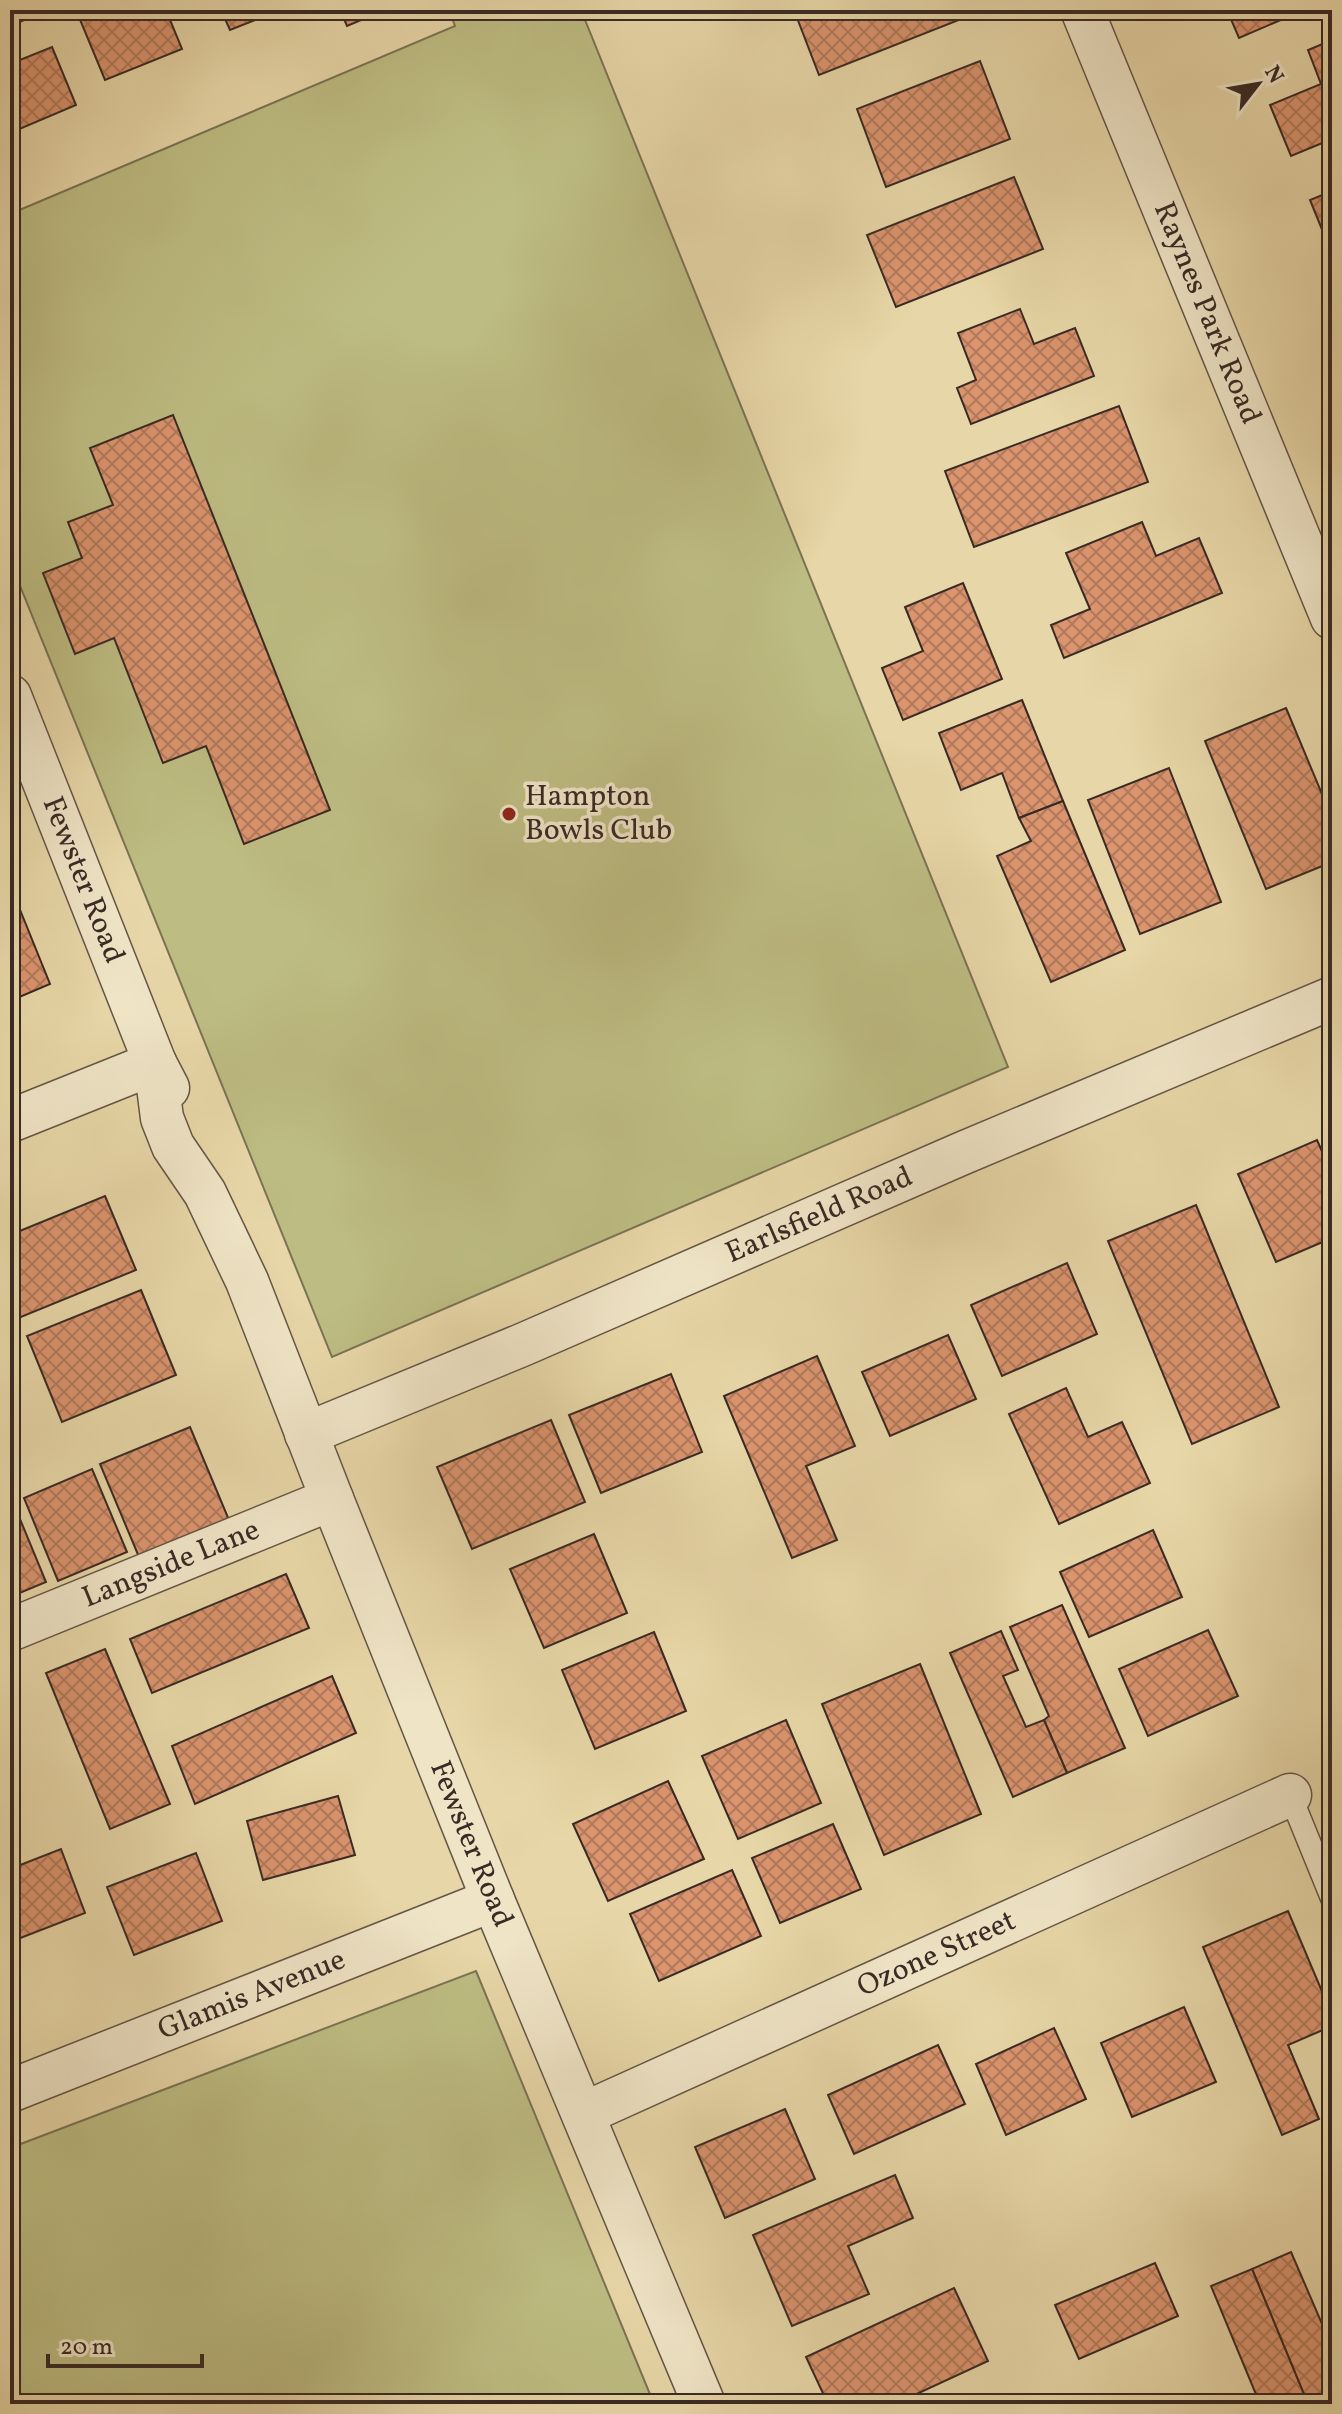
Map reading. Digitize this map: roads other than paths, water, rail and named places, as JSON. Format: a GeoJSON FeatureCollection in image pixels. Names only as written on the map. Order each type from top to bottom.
{"type":"FeatureCollection","features":[{"type":"Feature","properties":{"kind":"street","name":"Raynes Park Road"},"geometry":{"type":"LineString","coordinates":[[1082,10],[1332,618]]}},
{"type":"Feature","properties":{"kind":"street","name":"Fewster Road"},"geometry":{"type":"LineString","coordinates":[[10,696],[155,1063],[162,1118],[173,1146],[205,1193],[247,1281],[493,1900],[704,2404]]}},
{"type":"Feature","properties":{"kind":"street","name":"Earlsfield Road"},"geometry":{"type":"LineString","coordinates":[[306,1434],[522,1345],[963,1153],[1332,998]]}},
{"type":"Feature","properties":{"kind":"street"},"geometry":{"type":"LineString","coordinates":[[10,1121],[155,1063]]}},
{"type":"Feature","properties":{"kind":"street","name":"Langside Lane"},"geometry":{"type":"LineString","coordinates":[[10,1630],[332,1499]]}},
{"type":"Feature","properties":{"kind":"street","name":"Ozone Street"},"geometry":{"type":"LineString","coordinates":[[583,2114],[1290,1795]]}},
{"type":"Feature","properties":{"kind":"street","name":"Glamis Avenue"},"geometry":{"type":"LineString","coordinates":[[10,2091],[493,1900]]}},
{"type":"Feature","properties":{"kind":"lane"},"geometry":{"type":"LineString","coordinates":[[1290,1795],[1332,1898]]}},
{"type":"Feature","properties":{"kind":"place","name":"Hampton Bowls Club"},"geometry":{"type":"Point","coordinates":[509,814]}}]}
